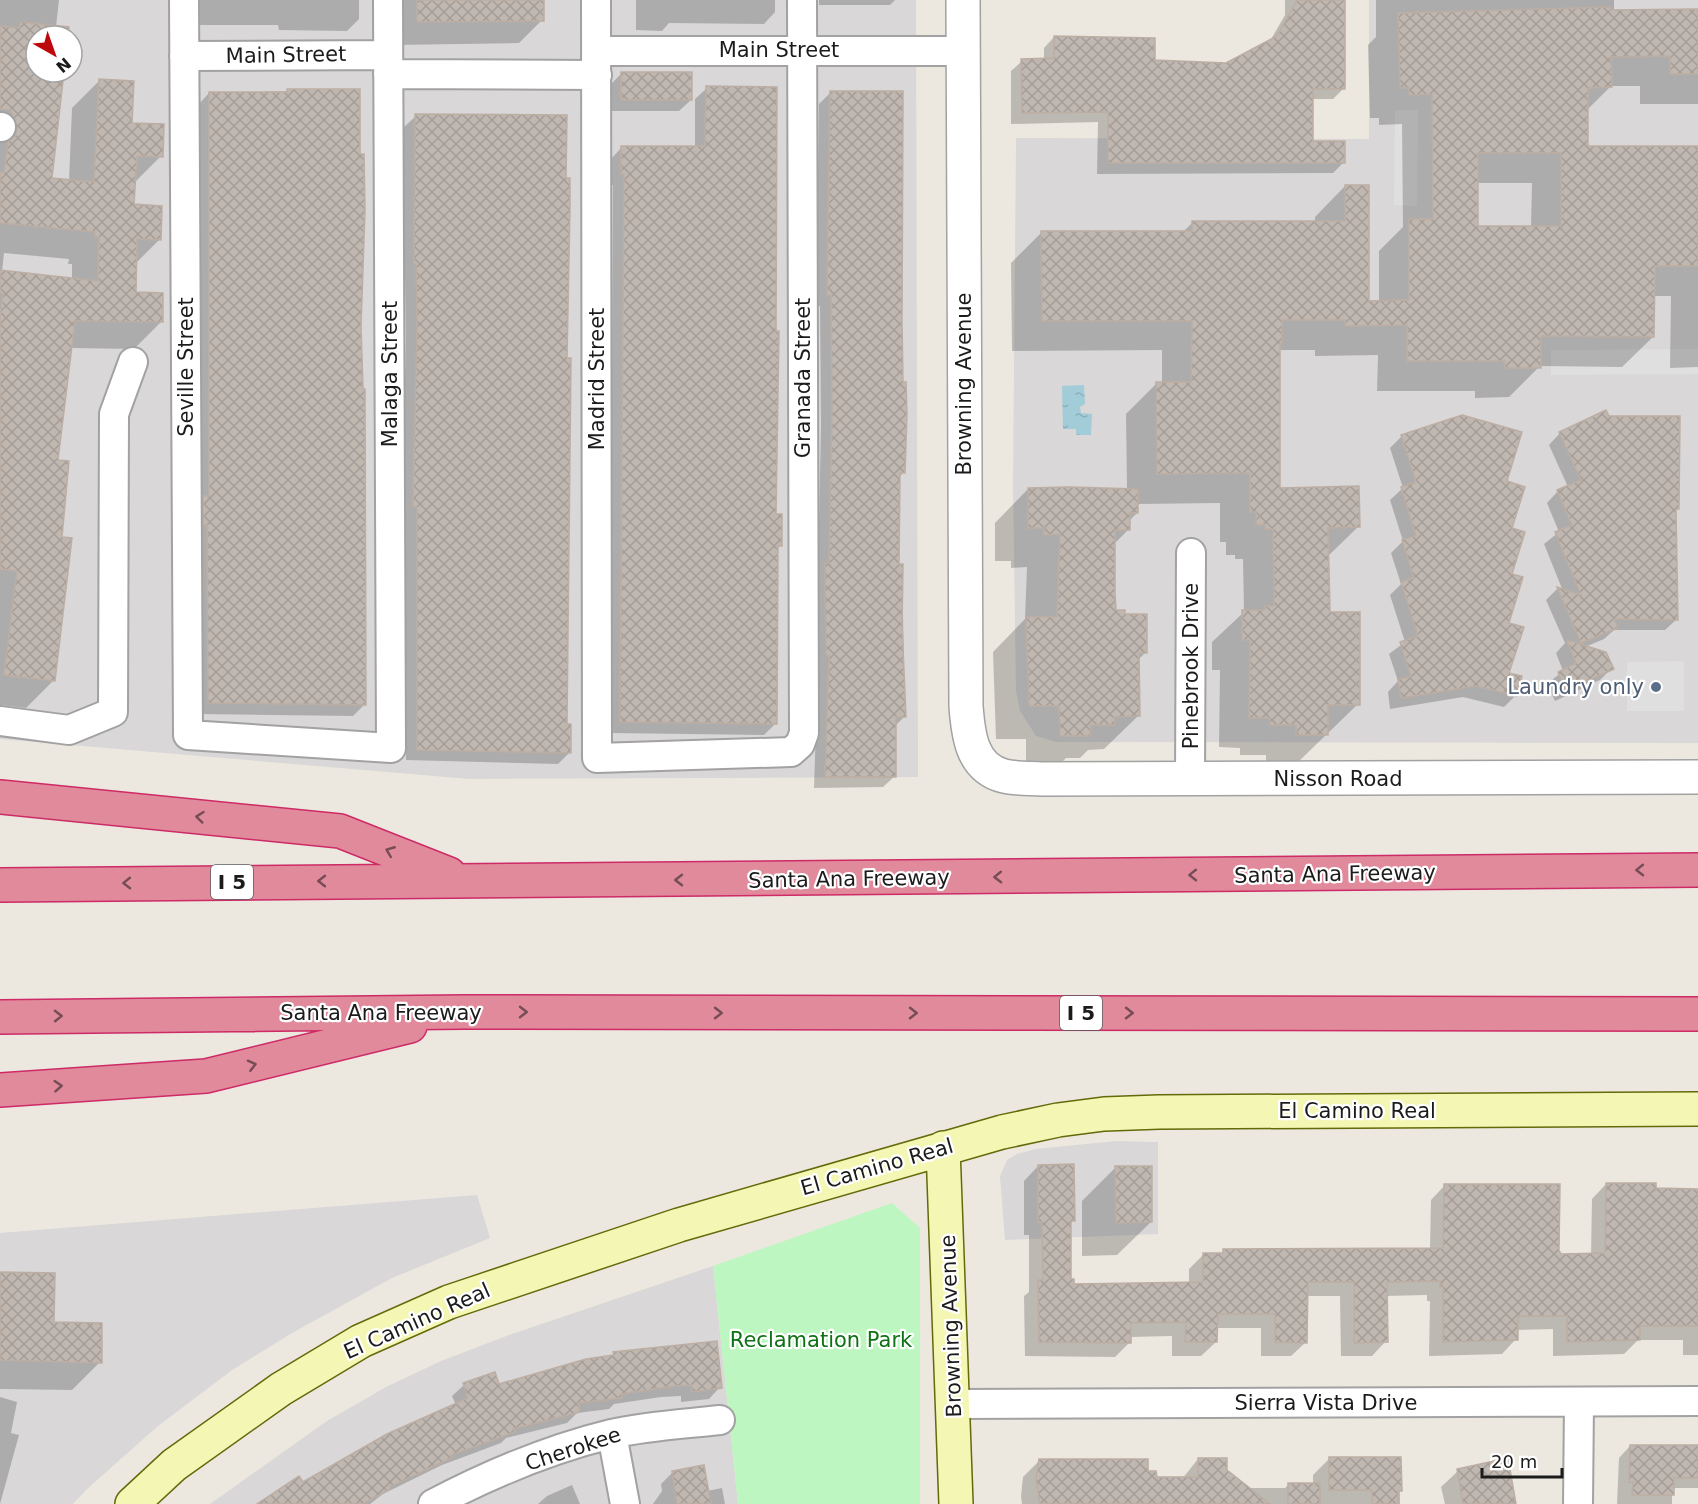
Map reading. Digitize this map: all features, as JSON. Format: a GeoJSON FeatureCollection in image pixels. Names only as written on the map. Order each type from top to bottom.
{"type":"FeatureCollection","features":[{"type":"Feature","properties":{"kind":"highway"},"geometry":{"type":"LineString","coordinates":[[0,797],[340,831],[464,880]]}},
{"type":"Feature","properties":{"kind":"highway","name":"Santa Ana Freeway"},"geometry":{"type":"LineString","coordinates":[[0,885],[1698,870]]}},
{"type":"Feature","properties":{"kind":"highway"},"geometry":{"type":"LineString","coordinates":[[0,1090],[206,1076],[464,1012]]}},
{"type":"Feature","properties":{"kind":"highway","name":"Santa Ana Freeway"},"geometry":{"type":"LineString","coordinates":[[0,1017],[464,1012],[1698,1014]]}},
{"type":"Feature","properties":{"kind":"main road","name":"El Camino Real"},"geometry":{"type":"LineString","coordinates":[[132,1504],[174,1465],[281,1389],[362,1341],[449,1302],[679,1225],[943,1148],[1058,1119],[1104,1114],[1698,1109]]}},
{"type":"Feature","properties":{"kind":"main road","name":"Browning Avenue"},"geometry":{"type":"LineString","coordinates":[[943,1148],[956,1504]]}},
{"type":"Feature","properties":{"kind":"street","name":"Seville Street"},"geometry":{"type":"LineString","coordinates":[[184,0],[188,735],[391,748]]}},
{"type":"Feature","properties":{"kind":"street","name":"Malaga Street"},"geometry":{"type":"LineString","coordinates":[[388,0],[391,748]]}},
{"type":"Feature","properties":{"kind":"street","name":"Madrid Street"},"geometry":{"type":"LineString","coordinates":[[596,0],[597,758]]}},
{"type":"Feature","properties":{"kind":"street","name":"Granada Street"},"geometry":{"type":"LineString","coordinates":[[597,758],[791,752],[800,744],[804,733],[802,0]]}},
{"type":"Feature","properties":{"kind":"street","name":"Browning Avenue"},"geometry":{"type":"LineString","coordinates":[[963,0],[966,706],[968,738],[983,764]]}},
{"type":"Feature","properties":{"kind":"street","name":"Main Street"},"geometry":{"type":"LineString","coordinates":[[184,56],[388,64],[597,63],[802,49],[962,51]]}},
{"type":"Feature","properties":{"kind":"street"},"geometry":{"type":"LineString","coordinates":[[0,721],[69,730],[113,712],[114,414],[133,362]]}},
{"type":"Feature","properties":{"kind":"street","name":"Pinebrook Drive"},"geometry":{"type":"LineString","coordinates":[[1190,779],[1191,553]]}},
{"type":"Feature","properties":{"kind":"street","name":"Nisson Road"},"geometry":{"type":"LineString","coordinates":[[983,764],[1003,776],[1043,779],[1698,777]]}},
{"type":"Feature","properties":{"kind":"street","name":"Sierra Vista Drive"},"geometry":{"type":"LineString","coordinates":[[954,1404],[1698,1401]]}},
{"type":"Feature","properties":{"kind":"street"},"geometry":{"type":"LineString","coordinates":[[1578,1504],[1579,1402]]}},
{"type":"Feature","properties":{"kind":"street","name":"Cherokee"},"geometry":{"type":"LineString","coordinates":[[433,1504],[468,1486],[571,1446],[612,1434],[720,1420]]}},
{"type":"Feature","properties":{"kind":"street"},"geometry":{"type":"LineString","coordinates":[[612,1434],[625,1504]]}},
{"type":"Feature","properties":{"kind":"shaded area"},"geometry":{"type":"Polygon","coordinates":[[[0,0],[916,0],[918,777],[469,779],[0,739],[0,0]]]}},
{"type":"Feature","properties":{"kind":"shaded area"},"geometry":{"type":"Polygon","coordinates":[[[1369,0],[1698,0],[1698,743],[1056,742],[1036,736],[1020,711],[1016,691],[1013,486],[1016,138],[1369,139],[1369,0]]]}},
{"type":"Feature","properties":{"kind":"shaded area"},"geometry":{"type":"Polygon","coordinates":[[[1395,110],[1418,110],[1417,206],[1394,205],[1395,110]]]}},
{"type":"Feature","properties":{"kind":"shaded area"},"geometry":{"type":"Polygon","coordinates":[[[1698,349],[1698,374],[1551,375],[1551,350],[1698,349]]]}},
{"type":"Feature","properties":{"kind":"shaded area","name":"Laundry only"},"geometry":{"type":"Polygon","coordinates":[[[1684,661],[1684,711],[1627,711],[1627,662],[1684,661]]]}},
{"type":"Feature","properties":{"kind":"shaded area"},"geometry":{"type":"Polygon","coordinates":[[[1116,1141],[1158,1142],[1158,1234],[1005,1240],[1000,1176],[1007,1160],[1017,1154],[1036,1149],[1116,1141]]]}},
{"type":"Feature","properties":{"kind":"shaded area"},"geometry":{"type":"Polygon","coordinates":[[[477,1195],[490,1238],[392,1278],[292,1333],[232,1370],[158,1426],[73,1504],[0,1504],[0,1233],[477,1195]]]}},
{"type":"Feature","properties":{"kind":"shaded area"},"geometry":{"type":"Polygon","coordinates":[[[713,1266],[738,1504],[210,1504],[327,1421],[388,1386],[441,1361],[509,1335],[713,1266]]]}},
{"type":"Feature","properties":{"kind":"green space","name":"Reclamation Park"},"geometry":{"type":"Polygon","coordinates":[[[892,1203],[920,1228],[920,1504],[738,1504],[713,1266],[892,1203]]]}},
{"type":"Feature","properties":{"kind":"water"},"geometry":{"type":"Polygon","coordinates":[[[1084,385],[1085,404],[1080,407],[1081,413],[1092,414],[1091,435],[1076,435],[1076,429],[1063,429],[1062,386],[1084,385]]]}},
{"type":"Feature","properties":{"kind":"building"},"geometry":{"type":"Polygon","coordinates":[[[417,0],[544,0],[544,21],[417,22],[417,0]]]}},
{"type":"Feature","properties":{"kind":"building"},"geometry":{"type":"Polygon","coordinates":[[[1297,0],[1345,0],[1345,89],[1313,89],[1313,141],[1345,141],[1345,163],[1108,163],[1108,112],[1022,113],[1021,59],[1054,58],[1054,36],[1155,38],[1155,60],[1226,63],[1277,36],[1297,0]]]}},
{"type":"Feature","properties":{"kind":"building"},"geometry":{"type":"Polygon","coordinates":[[[1610,7],[1610,10],[1698,9],[1698,74],[1670,74],[1670,56],[1611,57],[1612,87],[1588,88],[1588,146],[1698,146],[1698,266],[1655,266],[1654,337],[1541,336],[1541,368],[1505,368],[1505,361],[1407,361],[1407,325],[1345,326],[1345,320],[1282,320],[1280,488],[1359,486],[1360,527],[1328,528],[1330,612],[1360,612],[1360,705],[1328,705],[1328,735],[1296,735],[1296,725],[1270,725],[1270,718],[1249,718],[1250,640],[1242,640],[1242,610],[1265,610],[1265,606],[1274,606],[1273,529],[1265,529],[1265,525],[1256,525],[1256,512],[1250,512],[1250,473],[1157,474],[1156,382],[1191,382],[1192,321],[1042,321],[1041,231],[1192,231],[1192,221],[1345,221],[1345,185],[1369,185],[1369,301],[1409,300],[1409,219],[1433,219],[1432,94],[1409,95],[1409,88],[1400,88],[1398,13],[1610,7]],[[1478,153],[1478,226],[1561,226],[1561,153],[1478,153]]]}},
{"type":"Feature","properties":{"kind":"building"},"geometry":{"type":"Polygon","coordinates":[[[20,22],[40,24],[24,24],[24,84],[63,84],[52,178],[94,182],[99,79],[134,81],[132,123],[164,124],[163,157],[137,156],[134,204],[162,206],[161,240],[137,239],[136,292],[163,293],[163,322],[75,321],[58,460],[69,461],[62,537],[72,538],[55,681],[4,675],[17,571],[0,569],[0,317],[3,294],[0,293],[0,270],[98,281],[99,237],[95,237],[95,232],[0,223],[0,173],[4,173],[8,142],[15,136],[17,128],[11,110],[0,109],[0,26],[20,28],[20,22]]]}},
{"type":"Feature","properties":{"kind":"building"},"geometry":{"type":"Polygon","coordinates":[[[621,72],[692,72],[692,100],[621,100],[621,72]]]}},
{"type":"Feature","properties":{"kind":"building"},"geometry":{"type":"Polygon","coordinates":[[[706,86],[777,87],[776,331],[779,331],[776,514],[782,514],[782,546],[778,546],[777,724],[620,722],[624,174],[621,174],[621,146],[705,146],[706,86]]]}},
{"type":"Feature","properties":{"kind":"building"},"geometry":{"type":"Polygon","coordinates":[[[287,89],[360,89],[360,154],[364,154],[365,211],[361,326],[363,389],[365,389],[366,705],[208,703],[207,525],[203,525],[203,496],[209,496],[209,92],[287,92],[287,89]]]}},
{"type":"Feature","properties":{"kind":"building"},"geometry":{"type":"Polygon","coordinates":[[[830,91],[903,91],[902,323],[903,382],[906,382],[907,413],[905,473],[900,473],[899,564],[903,564],[902,625],[906,717],[896,717],[896,777],[825,777],[829,655],[826,655],[825,563],[829,563],[832,412],[831,295],[827,295],[830,91]]]}},
{"type":"Feature","properties":{"kind":"building"},"geometry":{"type":"Polygon","coordinates":[[[415,114],[567,115],[566,178],[570,178],[570,208],[567,358],[571,358],[567,724],[571,724],[571,753],[417,750],[417,507],[413,506],[417,325],[416,264],[414,264],[415,114]]]}},
{"type":"Feature","properties":{"kind":"building"},"geometry":{"type":"Polygon","coordinates":[[[1606,410],[1609,416],[1680,416],[1679,509],[1676,509],[1678,620],[1614,619],[1618,628],[1581,643],[1557,587],[1581,595],[1555,532],[1572,525],[1557,490],[1581,480],[1559,432],[1606,410]]]}},
{"type":"Feature","properties":{"kind":"building"},"geometry":{"type":"Polygon","coordinates":[[[1462,415],[1522,432],[1507,481],[1525,487],[1512,528],[1525,532],[1512,574],[1523,577],[1509,623],[1524,627],[1509,673],[1522,676],[1517,696],[1476,686],[1401,698],[1398,679],[1411,677],[1400,642],[1418,636],[1401,582],[1414,578],[1402,540],[1416,536],[1401,487],[1416,482],[1401,435],[1462,415]]]}},
{"type":"Feature","properties":{"kind":"building"},"geometry":{"type":"Polygon","coordinates":[[[1028,488],[1138,489],[1138,513],[1130,513],[1130,530],[1115,530],[1115,594],[1116,610],[1125,610],[1125,614],[1147,614],[1147,653],[1139,653],[1140,716],[1114,717],[1115,725],[1090,725],[1090,736],[1060,736],[1059,706],[1029,706],[1026,617],[1057,617],[1060,534],[1044,535],[1044,528],[1028,528],[1028,488]]]}},
{"type":"Feature","properties":{"kind":"building"},"geometry":{"type":"Polygon","coordinates":[[[1567,640],[1606,652],[1614,669],[1566,690],[1558,672],[1576,663],[1567,640]]]}},
{"type":"Feature","properties":{"kind":"building"},"geometry":{"type":"Polygon","coordinates":[[[1074,1164],[1075,1221],[1071,1221],[1071,1279],[1074,1279],[1074,1284],[1203,1282],[1203,1253],[1223,1253],[1223,1249],[1443,1248],[1444,1184],[1560,1184],[1559,1250],[1561,1254],[1605,1253],[1606,1183],[1656,1183],[1656,1188],[1698,1189],[1698,1326],[1640,1326],[1640,1340],[1567,1342],[1567,1316],[1518,1316],[1518,1340],[1443,1342],[1443,1287],[1440,1287],[1440,1281],[1387,1282],[1388,1342],[1354,1343],[1354,1282],[1308,1282],[1307,1343],[1275,1342],[1275,1314],[1218,1314],[1217,1342],[1185,1342],[1186,1322],[1131,1323],[1131,1343],[1039,1342],[1038,1280],[1043,1280],[1042,1222],[1038,1222],[1038,1165],[1074,1164]]]}},
{"type":"Feature","properties":{"kind":"building"},"geometry":{"type":"Polygon","coordinates":[[[1115,1166],[1152,1166],[1152,1222],[1116,1223],[1115,1166]]]}},
{"type":"Feature","properties":{"kind":"building"},"geometry":{"type":"Polygon","coordinates":[[[0,1272],[55,1273],[54,1322],[102,1323],[102,1363],[0,1360],[0,1272]]]}},
{"type":"Feature","properties":{"kind":"building"},"geometry":{"type":"Polygon","coordinates":[[[717,1341],[722,1388],[692,1392],[692,1385],[674,1386],[621,1394],[622,1398],[578,1403],[580,1412],[513,1429],[515,1432],[451,1455],[451,1458],[389,1487],[390,1489],[363,1504],[257,1504],[299,1476],[303,1482],[387,1434],[468,1398],[463,1383],[495,1372],[499,1384],[586,1359],[614,1355],[613,1352],[717,1341]]]}},
{"type":"Feature","properties":{"kind":"building"},"geometry":{"type":"Polygon","coordinates":[[[1630,1445],[1698,1445],[1698,1478],[1674,1478],[1674,1495],[1632,1495],[1633,1482],[1629,1482],[1630,1445]]]}},
{"type":"Feature","properties":{"kind":"building"},"geometry":{"type":"Polygon","coordinates":[[[1329,1457],[1401,1457],[1402,1491],[1398,1491],[1398,1504],[1372,1504],[1372,1490],[1329,1490],[1329,1457]]]}},
{"type":"Feature","properties":{"kind":"building"},"geometry":{"type":"Polygon","coordinates":[[[1198,1458],[1227,1458],[1227,1470],[1270,1504],[1040,1504],[1036,1479],[1039,1459],[1148,1459],[1148,1471],[1156,1471],[1157,1477],[1198,1477],[1198,1458]]]}},
{"type":"Feature","properties":{"kind":"building"},"geometry":{"type":"Polygon","coordinates":[[[1508,1458],[1516,1504],[1463,1504],[1457,1469],[1508,1458]]]}},
{"type":"Feature","properties":{"kind":"building"},"geometry":{"type":"Polygon","coordinates":[[[704,1465],[711,1504],[677,1504],[672,1471],[704,1465]]]}},
{"type":"Feature","properties":{"kind":"building"},"geometry":{"type":"Polygon","coordinates":[[[1288,1483],[1320,1483],[1320,1504],[1288,1504],[1288,1483]]]}},
{"type":"Feature","properties":{"kind":"place","name":"Laundry only"},"geometry":{"type":"Point","coordinates":[1656,687]}}]}
